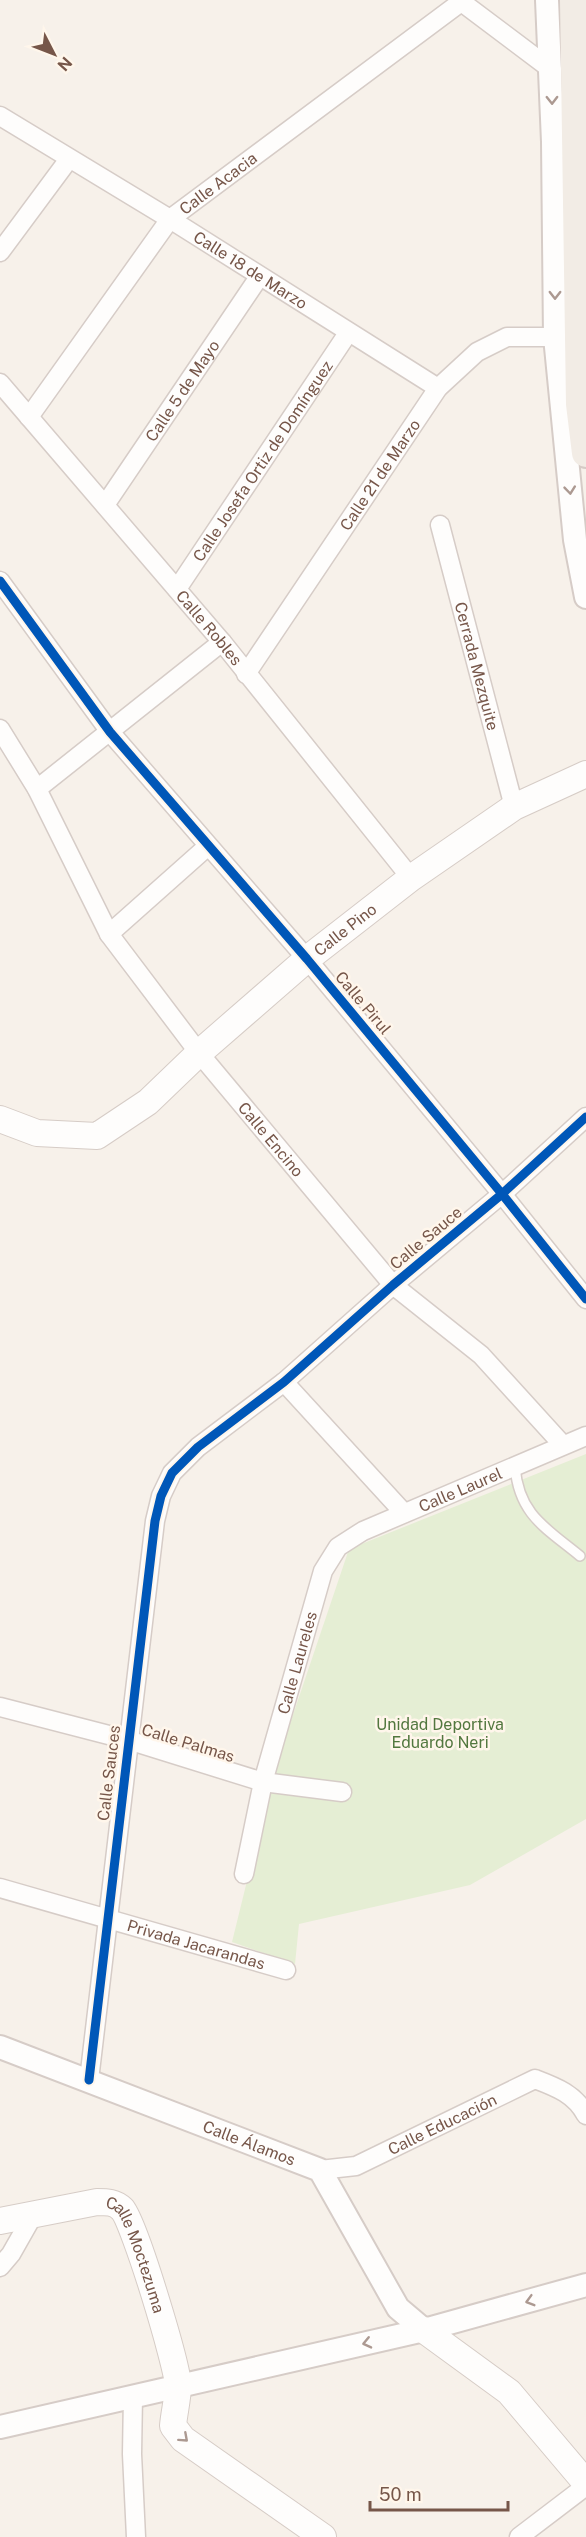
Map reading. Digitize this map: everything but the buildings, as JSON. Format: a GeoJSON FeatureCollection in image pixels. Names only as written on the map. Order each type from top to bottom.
{"type":"FeatureCollection","features":[{"type":"Feature","properties":{"kind":"main road"},"geometry":{"type":"LineString","coordinates":[[574,0],[580,404],[586,453]]}},
{"type":"Feature","properties":{"kind":"main road","name":"Calle Pino"},"geometry":{"type":"LineString","coordinates":[[0,1119],[37,1133],[97,1136],[148,1102],[199,1053],[307,959],[411,878],[514,807],[586,774]]}},
{"type":"Feature","properties":{"kind":"main road","name":"Calle Moctezuma"},"geometry":{"type":"LineString","coordinates":[[0,2221],[32,2217],[97,2202],[113,2202],[124,2210],[148,2271],[178,2385]]}},
{"type":"Feature","properties":{"kind":"main road"},"geometry":{"type":"LineString","coordinates":[[424,2330],[509,2392],[586,2485]]}},
{"type":"Feature","properties":{"kind":"main road"},"geometry":{"type":"LineString","coordinates":[[178,2385],[172,2426],[183,2439],[323,2537]]}},
{"type":"Feature","properties":{"kind":"street"},"geometry":{"type":"LineString","coordinates":[[547,0],[552,70],[555,337],[574,540],[586,597]]}},
{"type":"Feature","properties":{"kind":"street"},"geometry":{"type":"LineString","coordinates":[[460,1],[552,70]]}},
{"type":"Feature","properties":{"kind":"street","name":"Calle Acacia"},"geometry":{"type":"LineString","coordinates":[[29,417],[170,219],[460,1]]}},
{"type":"Feature","properties":{"kind":"street","name":"Calle 18 de Marzo"},"geometry":{"type":"LineString","coordinates":[[0,116],[170,219],[438,388]]}},
{"type":"Feature","properties":{"kind":"street"},"geometry":{"type":"LineString","coordinates":[[0,252],[69,159]]}},
{"type":"Feature","properties":{"kind":"street","name":"Calle 5 de Mayo"},"geometry":{"type":"LineString","coordinates":[[105,505],[259,277]]}},
{"type":"Feature","properties":{"kind":"street","name":"Calle Josefa Ortiz de Domínguez"},"geometry":{"type":"LineString","coordinates":[[177,589],[348,333]]}},
{"type":"Feature","properties":{"kind":"street","name":"Calle 21 de Marzo"},"geometry":{"type":"LineString","coordinates":[[246,674],[438,388],[477,352],[507,337],[555,337]]}},
{"type":"Feature","properties":{"kind":"street","name":"Calle Robles"},"geometry":{"type":"LineString","coordinates":[[0,383],[222,642],[411,878]]}},
{"type":"Feature","properties":{"kind":"street","name":"Cerrada Mezquite"},"geometry":{"type":"LineString","coordinates":[[440,525],[514,807]]}},
{"type":"Feature","properties":{"kind":"street","name":"Calle Pirul"},"geometry":{"type":"LineString","coordinates":[[0,581],[110,732],[307,959],[586,1299]]}},
{"type":"Feature","properties":{"kind":"street"},"geometry":{"type":"LineString","coordinates":[[37,789],[222,642]]}},
{"type":"Feature","properties":{"kind":"street","name":"Calle Encino"},"geometry":{"type":"LineString","coordinates":[[0,729],[37,789],[110,934],[199,1053],[393,1285],[481,1355],[562,1444]]}},
{"type":"Feature","properties":{"kind":"street"},"geometry":{"type":"LineString","coordinates":[[110,934],[208,846]]}},
{"type":"Feature","properties":{"kind":"street","name":"Calle Sauce"},"geometry":{"type":"LineString","coordinates":[[172,1473],[198,1447],[284,1382],[393,1285],[502,1194],[586,1117]]}},
{"type":"Feature","properties":{"kind":"street"},"geometry":{"type":"LineString","coordinates":[[284,1382],[404,1513]]}},
{"type":"Feature","properties":{"kind":"street","name":"Calle Laurel"},"geometry":{"type":"LineString","coordinates":[[338,1547],[363,1531],[515,1467],[562,1444],[586,1436]]}},
{"type":"Feature","properties":{"kind":"street","name":"Calle Sauces"},"geometry":{"type":"LineString","coordinates":[[89,2080],[155,1521],[161,1496],[172,1473]]}},
{"type":"Feature","properties":{"kind":"street","name":"Calle Laureles"},"geometry":{"type":"LineString","coordinates":[[244,1874],[263,1782],[323,1570],[338,1547]]}},
{"type":"Feature","properties":{"kind":"street","name":"Calle Palmas"},"geometry":{"type":"LineString","coordinates":[[0,1707],[128,1740],[263,1782],[342,1792]]}},
{"type":"Feature","properties":{"kind":"street","name":"Privada Jacarandas"},"geometry":{"type":"LineString","coordinates":[[0,1888],[108,1917],[286,1970]]}},
{"type":"Feature","properties":{"kind":"street","name":"Calle Álamos"},"geometry":{"type":"LineString","coordinates":[[0,2047],[320,2170]]}},
{"type":"Feature","properties":{"kind":"street","name":"Calle Educación"},"geometry":{"type":"LineString","coordinates":[[320,2170],[356,2166],[535,2079],[561,2090],[580,2103],[586,2115]]}},
{"type":"Feature","properties":{"kind":"street"},"geometry":{"type":"LineString","coordinates":[[320,2170],[398,2308],[424,2330]]}},
{"type":"Feature","properties":{"kind":"street"},"geometry":{"type":"LineString","coordinates":[[0,2267],[32,2217]]}},
{"type":"Feature","properties":{"kind":"street"},"geometry":{"type":"LineString","coordinates":[[0,2427],[424,2330],[586,2285]]}},
{"type":"Feature","properties":{"kind":"street"},"geometry":{"type":"LineString","coordinates":[[134,2396],[132,2454],[136,2537]]}},
{"type":"Feature","properties":{"kind":"street"},"geometry":{"type":"LineString","coordinates":[[519,2537],[586,2485]]}},
{"type":"Feature","properties":{"kind":"lane"},"geometry":{"type":"LineString","coordinates":[[515,1467],[517,1488],[532,1517],[580,1556]]}},
{"type":"Feature","properties":{"kind":"green space","name":"Unidad Deportiva Eduardo Neri"},"geometry":{"type":"Polygon","coordinates":[[[586,1454],[586,1819],[470,1885],[299,1924],[295,1964],[232,1942],[274,1771],[349,1549],[586,1454]]]}},
{"type":"Feature","properties":{"kind":"cycle path"},"geometry":{"type":"LineString","coordinates":[[0,581],[110,732],[307,959],[586,1299]]}},
{"type":"Feature","properties":{"kind":"cycle path"},"geometry":{"type":"LineString","coordinates":[[89,2080],[155,1521],[161,1496],[172,1473],[198,1447],[284,1382],[393,1285],[502,1194],[586,1117]]}}]}
